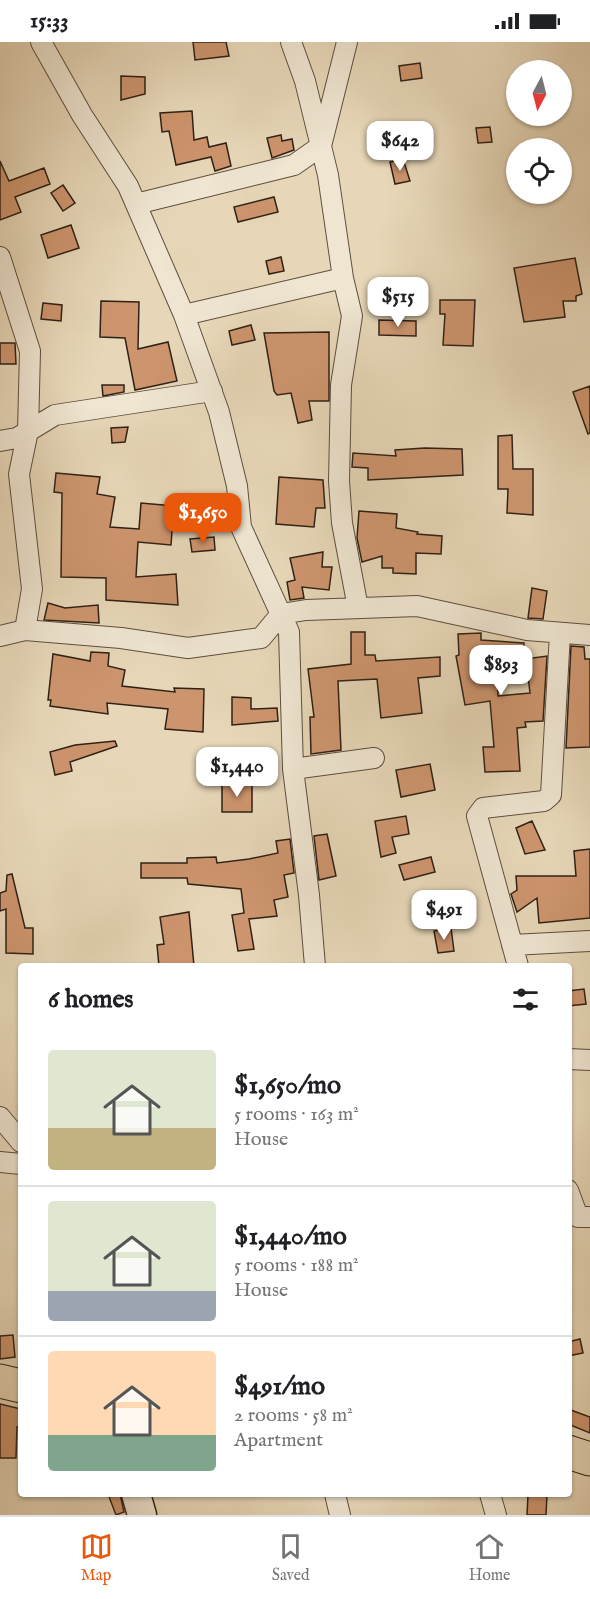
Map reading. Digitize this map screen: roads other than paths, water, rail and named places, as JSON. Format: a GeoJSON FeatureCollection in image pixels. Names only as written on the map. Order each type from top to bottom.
{"type":"FeatureCollection","features":[{"type":"Feature","properties":{"kind":"highway"},"geometry":{"type":"LineString","coordinates":[[0,1381],[18,1385]]}},
{"type":"Feature","properties":{"kind":"highway"},"geometry":{"type":"LineString","coordinates":[[572,1453],[590,1459]]}},
{"type":"Feature","properties":{"kind":"main road"},"geometry":{"type":"LineString","coordinates":[[137,1497],[142,1515]]}},
{"type":"Feature","properties":{"kind":"street"},"geometry":{"type":"LineString","coordinates":[[41,42],[82,115],[128,186],[184,315],[212,391],[237,486],[241,527],[289,632],[292,769],[309,895],[315,963]]}},
{"type":"Feature","properties":{"kind":"street"},"geometry":{"type":"LineString","coordinates":[[291,42],[306,81],[321,146],[335,218],[343,278],[352,316],[341,385],[339,481],[342,523],[358,608]]}},
{"type":"Feature","properties":{"kind":"street"},"geometry":{"type":"LineString","coordinates":[[136,204],[294,165],[321,146],[347,42]]}},
{"type":"Feature","properties":{"kind":"street"},"geometry":{"type":"LineString","coordinates":[[0,256],[30,351],[28,431],[19,474],[32,589],[25,630]]}},
{"type":"Feature","properties":{"kind":"street"},"geometry":{"type":"LineString","coordinates":[[184,315],[343,278]]}},
{"type":"Feature","properties":{"kind":"street"},"geometry":{"type":"LineString","coordinates":[[0,441],[17,438],[55,415],[212,391]]}},
{"type":"Feature","properties":{"kind":"street"},"geometry":{"type":"LineString","coordinates":[[0,636],[25,630],[121,638],[188,648],[261,638],[281,614],[306,610],[417,606],[527,630],[590,635]]}},
{"type":"Feature","properties":{"kind":"street"},"geometry":{"type":"LineString","coordinates":[[517,963],[477,816],[483,808],[544,801],[552,795],[560,633]]}},
{"type":"Feature","properties":{"kind":"street"},"geometry":{"type":"LineString","coordinates":[[292,769],[374,758]]}},
{"type":"Feature","properties":{"kind":"street"},"geometry":{"type":"LineString","coordinates":[[512,945],[590,941]]}},
{"type":"Feature","properties":{"kind":"street"},"geometry":{"type":"LineString","coordinates":[[572,1059],[590,1060]]}},
{"type":"Feature","properties":{"kind":"street"},"geometry":{"type":"LineString","coordinates":[[0,1117],[18,1138]]}},
{"type":"Feature","properties":{"kind":"street"},"geometry":{"type":"LineString","coordinates":[[0,1162],[18,1164]]}},
{"type":"Feature","properties":{"kind":"street"},"geometry":{"type":"LineString","coordinates":[[572,1201],[578,1217],[590,1217]]}},
{"type":"Feature","properties":{"kind":"street"},"geometry":{"type":"LineString","coordinates":[[336,1497],[340,1515]]}},
{"type":"Feature","properties":{"kind":"street"},"geometry":{"type":"LineString","coordinates":[[491,1497],[496,1515]]}}]}
